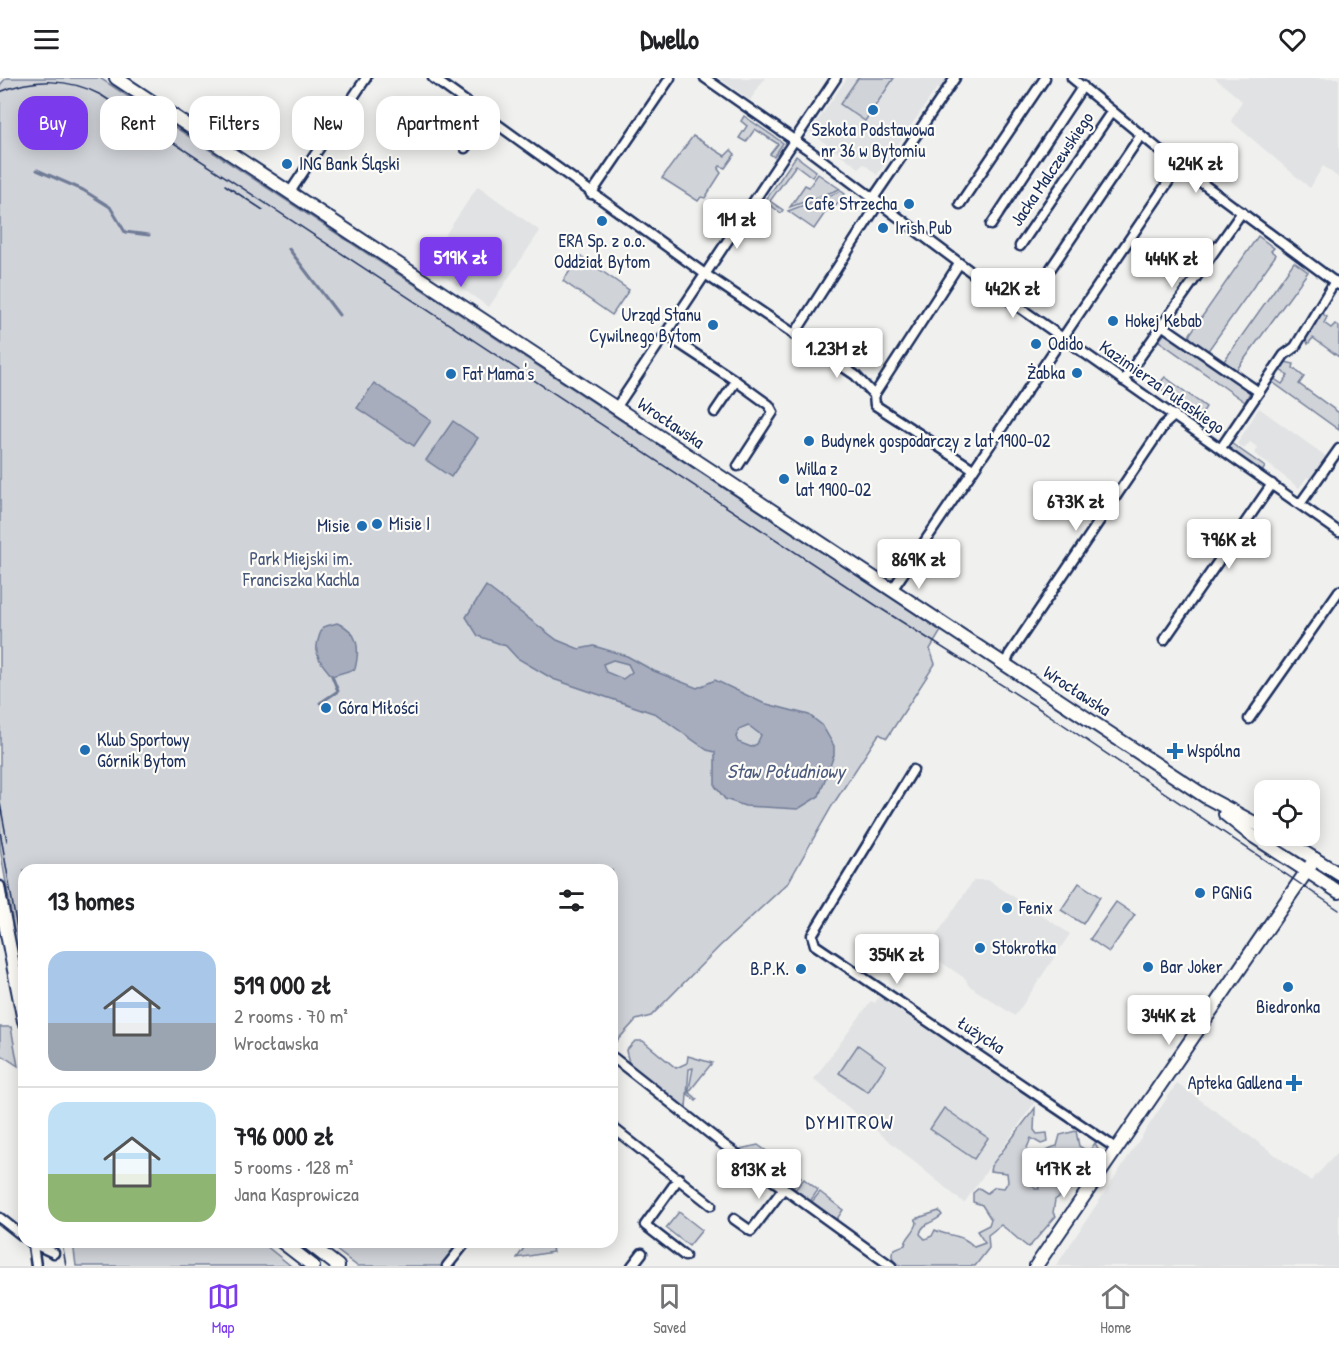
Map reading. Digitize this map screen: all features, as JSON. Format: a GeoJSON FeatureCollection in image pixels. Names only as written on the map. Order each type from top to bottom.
{"type":"FeatureCollection","features":[{"type":"Feature","properties":{"kind":"main road","name":"Wrocławska"},"geometry":{"type":"LineString","coordinates":[[116,78],[1005,666],[1206,797],[1254,823]]}},
{"type":"Feature","properties":{"kind":"main road","name":"Wrocławska"},"geometry":{"type":"LineString","coordinates":[[1206,797],[1250,834],[1339,892]]}},
{"type":"Feature","properties":{"kind":"main road"},"geometry":{"type":"LineString","coordinates":[[1295,846],[1339,874]]}},
{"type":"Feature","properties":{"kind":"main road"},"geometry":{"type":"LineString","coordinates":[[1036,1266],[1316,859]]}},
{"type":"Feature","properties":{"kind":"main road"},"geometry":{"type":"LineString","coordinates":[[1,894],[18,988]]}},
{"type":"Feature","properties":{"kind":"main road"},"geometry":{"type":"LineString","coordinates":[[290,1248],[313,1266]]}},
{"type":"Feature","properties":{"kind":"main road"},"geometry":{"type":"LineString","coordinates":[[315,1248],[338,1266]]}},
{"type":"Feature","properties":{"kind":"street"},"geometry":{"type":"LineString","coordinates":[[290,192],[366,78]]}},
{"type":"Feature","properties":{"kind":"street"},"geometry":{"type":"LineString","coordinates":[[433,78],[457,96]]}},
{"type":"Feature","properties":{"kind":"street"},"geometry":{"type":"LineString","coordinates":[[591,194],[670,78]]}},
{"type":"Feature","properties":{"kind":"street","name":"Kazimierza Pułaskiego"},"geometry":{"type":"LineString","coordinates":[[705,78],[795,141],[959,264],[1339,532]]}},
{"type":"Feature","properties":{"kind":"street"},"geometry":{"type":"LineString","coordinates":[[616,408],[836,78]]}},
{"type":"Feature","properties":{"kind":"street"},"geometry":{"type":"LineString","coordinates":[[794,335],[875,202],[955,78]]}},
{"type":"Feature","properties":{"kind":"street"},"geometry":{"type":"LineString","coordinates":[[960,204],[1045,78]]}},
{"type":"Feature","properties":{"kind":"street"},"geometry":{"type":"LineString","coordinates":[[1072,78],[1179,166],[1337,283],[1295,347],[1284,355],[1221,448]]}},
{"type":"Feature","properties":{"kind":"street"},"geometry":{"type":"LineString","coordinates":[[990,225],[1083,86]]}},
{"type":"Feature","properties":{"kind":"street","name":"Jacka Malczewskiego"},"geometry":{"type":"LineString","coordinates":[[1020,246],[1112,111]]}},
{"type":"Feature","properties":{"kind":"street"},"geometry":{"type":"LineString","coordinates":[[500,128],[705,274],[855,375],[874,395],[875,405],[973,469]]}},
{"type":"Feature","properties":{"kind":"street"},"geometry":{"type":"LineString","coordinates":[[1051,268],[1141,135]]}},
{"type":"Feature","properties":{"kind":"street"},"geometry":{"type":"LineString","coordinates":[[892,590],[1179,166]]}},
{"type":"Feature","properties":{"kind":"street"},"geometry":{"type":"LineString","coordinates":[[1123,381],[1242,212]]}},
{"type":"Feature","properties":{"kind":"street"},"geometry":{"type":"LineString","coordinates":[[874,395],[959,264]]}},
{"type":"Feature","properties":{"kind":"street"},"geometry":{"type":"LineString","coordinates":[[1163,326],[1259,392]]}},
{"type":"Feature","properties":{"kind":"street"},"geometry":{"type":"LineString","coordinates":[[665,334],[736,381],[769,405],[773,411],[738,466]]}},
{"type":"Feature","properties":{"kind":"street"},"geometry":{"type":"LineString","coordinates":[[716,412],[736,381]]}},
{"type":"Feature","properties":{"kind":"street"},"geometry":{"type":"LineString","coordinates":[[1005,666],[1015,645],[1164,425],[1174,416]]}},
{"type":"Feature","properties":{"kind":"street"},"geometry":{"type":"LineString","coordinates":[[1300,504],[1339,450]]}},
{"type":"Feature","properties":{"kind":"street"},"geometry":{"type":"LineString","coordinates":[[1164,640],[1272,484]]}},
{"type":"Feature","properties":{"kind":"street"},"geometry":{"type":"LineString","coordinates":[[1249,719],[1339,591]]}},
{"type":"Feature","properties":{"kind":"street","name":"Łużycka"},"geometry":{"type":"LineString","coordinates":[[913,770],[812,935],[815,945],[1117,1149]]}},
{"type":"Feature","properties":{"kind":"street"},"geometry":{"type":"LineString","coordinates":[[618,1063],[891,1266]]}},
{"type":"Feature","properties":{"kind":"street"},"geometry":{"type":"LineString","coordinates":[[618,1132],[711,1205]]}},
{"type":"Feature","properties":{"kind":"street"},"geometry":{"type":"LineString","coordinates":[[679,1178],[645,1224],[685,1256]]}},
{"type":"Feature","properties":{"kind":"street"},"geometry":{"type":"LineString","coordinates":[[734,1219],[751,1232],[784,1188]]}},
{"type":"Feature","properties":{"kind":"street"},"geometry":{"type":"LineString","coordinates":[[0,1218],[18,1232]]}},
{"type":"Feature","properties":{"kind":"street"},"geometry":{"type":"LineString","coordinates":[[33,1248],[36,1266]]}},
{"type":"Feature","properties":{"kind":"street"},"geometry":{"type":"LineString","coordinates":[[43,1248],[54,1253]]}},
{"type":"Feature","properties":{"kind":"street"},"geometry":{"type":"LineString","coordinates":[[447,1266],[461,1248]]}},
{"type":"Feature","properties":{"kind":"street"},"geometry":{"type":"LineString","coordinates":[[632,1266],[642,1253]]}},
{"type":"Feature","properties":{"kind":"shaded area"},"geometry":{"type":"Polygon","coordinates":[[[719,78],[765,78],[750,100],[719,78]]]}},
{"type":"Feature","properties":{"kind":"shaded area","name":"Szkoła Podstawowa nr 36 w Bytomiu"},"geometry":{"type":"Polygon","coordinates":[[[847,78],[947,78],[939,89],[937,88],[877,175],[864,164],[859,168],[810,132],[847,78]]]}},
{"type":"Feature","properties":{"kind":"shaded area"},"geometry":{"type":"Polygon","coordinates":[[[1215,78],[1339,78],[1339,178],[1323,166],[1310,188],[1231,121],[1242,101],[1215,78]]]}},
{"type":"Feature","properties":{"kind":"shaded area"},"geometry":{"type":"Polygon","coordinates":[[[478,186],[540,231],[489,307],[426,264],[478,186]]]}},
{"type":"Feature","properties":{"kind":"shaded area"},"geometry":{"type":"Polygon","coordinates":[[[1259,408],[1327,457],[1311,479],[1307,477],[1299,488],[1254,453],[1258,448],[1250,442],[1244,449],[1237,444],[1259,408]]]}},
{"type":"Feature","properties":{"kind":"shaded area"},"geometry":{"type":"Polygon","coordinates":[[[974,880],[988,880],[1070,934],[1015,1016],[968,985],[966,979],[935,958],[931,943],[974,880]]]}},
{"type":"Feature","properties":{"kind":"shaded area"},"geometry":{"type":"Polygon","coordinates":[[[881,993],[1035,1102],[964,1203],[814,1079],[871,1001],[875,1003],[881,993]]]}},
{"type":"Feature","properties":{"kind":"shaded area"},"geometry":{"type":"Polygon","coordinates":[[[1177,1083],[1311,1181],[1339,1151],[1339,1266],[1056,1266],[1177,1083]]]}},
{"type":"Feature","properties":{"kind":"green space","name":"Park Miejski im. Franciszka Kachla"},"geometry":{"type":"Polygon","coordinates":[[[6,78],[100,78],[127,96],[100,96],[100,150],[177,150],[177,129],[189,137],[189,150],[209,150],[941,631],[930,649],[935,664],[887,738],[879,734],[832,806],[788,883],[720,946],[651,1016],[636,1020],[618,1040],[618,864],[18,864],[18,953],[0,848],[0,85],[6,78]]]}},
{"type":"Feature","properties":{"kind":"green space"},"geometry":{"type":"Polygon","coordinates":[[[858,78],[894,78],[865,121],[840,104],[858,78]]]}},
{"type":"Feature","properties":{"kind":"green space"},"geometry":{"type":"Polygon","coordinates":[[[744,116],[783,143],[774,157],[770,154],[778,144],[755,129],[746,142],[739,138],[747,126],[741,121],[744,116]]]}},
{"type":"Feature","properties":{"kind":"green space"},"geometry":{"type":"Polygon","coordinates":[[[693,136],[725,156],[731,150],[735,154],[725,168],[720,166],[718,169],[721,173],[705,198],[701,197],[698,201],[662,178],[693,136]]]}},
{"type":"Feature","properties":{"kind":"green space"},"geometry":{"type":"Polygon","coordinates":[[[796,156],[816,171],[812,177],[796,165],[770,201],[783,210],[781,213],[765,201],[796,156]]]}},
{"type":"Feature","properties":{"kind":"green space"},"geometry":{"type":"Polygon","coordinates":[[[818,174],[840,189],[790,207],[805,185],[809,187],[818,174]]]}},
{"type":"Feature","properties":{"kind":"green space"},"geometry":{"type":"Polygon","coordinates":[[[841,191],[845,194],[831,212],[827,210],[814,229],[788,211],[841,191]]]}},
{"type":"Feature","properties":{"kind":"green space"},"geometry":{"type":"Polygon","coordinates":[[[1258,236],[1274,248],[1271,251],[1276,255],[1207,352],[1189,339],[1190,334],[1258,236]]]}},
{"type":"Feature","properties":{"kind":"green space"},"geometry":{"type":"Polygon","coordinates":[[[580,256],[629,290],[612,315],[563,281],[580,256]]]}},
{"type":"Feature","properties":{"kind":"green space"},"geometry":{"type":"Polygon","coordinates":[[[1294,262],[1308,272],[1235,372],[1224,361],[1294,262]]]}},
{"type":"Feature","properties":{"kind":"green space"},"geometry":{"type":"Polygon","coordinates":[[[1320,312],[1327,317],[1324,323],[1331,328],[1335,324],[1339,327],[1339,357],[1313,338],[1308,344],[1304,335],[1320,312]]]}},
{"type":"Feature","properties":{"kind":"green space"},"geometry":{"type":"Polygon","coordinates":[[[1165,333],[1250,392],[1245,402],[1159,341],[1165,333]]]}},
{"type":"Feature","properties":{"kind":"green space"},"geometry":{"type":"Polygon","coordinates":[[[1285,362],[1294,364],[1293,368],[1304,377],[1299,384],[1339,413],[1339,430],[1271,381],[1273,378],[1282,384],[1288,376],[1279,369],[1285,362]]]}},
{"type":"Feature","properties":{"kind":"green space"},"geometry":{"type":"Polygon","coordinates":[[[1165,377],[1206,407],[1200,417],[1157,386],[1165,377]]]}},
{"type":"Feature","properties":{"kind":"green space"},"geometry":{"type":"Polygon","coordinates":[[[1228,441],[1265,467],[1262,472],[1228,448],[1228,441]]]}},
{"type":"Feature","properties":{"kind":"green space"},"geometry":{"type":"Polygon","coordinates":[[[1079,883],[1100,897],[1083,924],[1061,910],[1079,883]]]}},
{"type":"Feature","properties":{"kind":"green space"},"geometry":{"type":"Polygon","coordinates":[[[1116,902],[1135,915],[1109,952],[1090,939],[1116,902]]]}},
{"type":"Feature","properties":{"kind":"green space"},"geometry":{"type":"Polygon","coordinates":[[[0,1027],[11,1027],[18,1066],[0,1054],[0,1027]]]}},
{"type":"Feature","properties":{"kind":"green space"},"geometry":{"type":"Polygon","coordinates":[[[635,1041],[643,1041],[676,1068],[687,1063],[688,1056],[712,1063],[689,1092],[697,1099],[696,1101],[688,1094],[693,1068],[689,1069],[686,1108],[630,1067],[626,1051],[635,1041]]]}},
{"type":"Feature","properties":{"kind":"green space"},"geometry":{"type":"Polygon","coordinates":[[[858,1045],[886,1065],[868,1092],[839,1073],[858,1045]]]}},
{"type":"Feature","properties":{"kind":"green space"},"geometry":{"type":"Polygon","coordinates":[[[944,1108],[988,1138],[974,1159],[930,1129],[944,1108]]]}},
{"type":"Feature","properties":{"kind":"green space"},"geometry":{"type":"Polygon","coordinates":[[[1035,1108],[1034,1130],[1037,1134],[1047,1133],[1048,1142],[1041,1144],[1031,1138],[1027,1148],[1033,1168],[1024,1179],[1032,1183],[1035,1189],[1039,1189],[1038,1183],[1046,1173],[1044,1168],[1036,1166],[1044,1153],[1057,1146],[1060,1135],[1076,1131],[1079,1146],[1089,1152],[1095,1143],[1099,1151],[1087,1164],[1077,1184],[1055,1200],[1053,1213],[1056,1216],[1031,1245],[1028,1247],[1001,1225],[988,1235],[989,1248],[975,1266],[900,1266],[893,1260],[893,1251],[905,1245],[915,1229],[917,1222],[915,1219],[939,1211],[942,1215],[921,1230],[920,1234],[925,1239],[932,1236],[935,1230],[965,1239],[974,1247],[985,1243],[977,1231],[989,1225],[991,1219],[982,1205],[973,1202],[973,1193],[979,1188],[987,1193],[995,1187],[1004,1188],[1008,1182],[1007,1173],[990,1171],[991,1166],[1035,1108]]]}},
{"type":"Feature","properties":{"kind":"green space"},"geometry":{"type":"Polygon","coordinates":[[[758,1145],[779,1160],[774,1175],[740,1149],[758,1145]]]}},
{"type":"Feature","properties":{"kind":"green space"},"geometry":{"type":"Polygon","coordinates":[[[787,1167],[801,1177],[792,1190],[778,1179],[787,1167]]]}},
{"type":"Feature","properties":{"kind":"green space"},"geometry":{"type":"Polygon","coordinates":[[[804,1179],[818,1190],[809,1203],[794,1191],[804,1179]]]}},
{"type":"Feature","properties":{"kind":"green space"},"geometry":{"type":"Polygon","coordinates":[[[820,1192],[843,1210],[835,1222],[810,1204],[820,1192]]]}},
{"type":"Feature","properties":{"kind":"green space"},"geometry":{"type":"Polygon","coordinates":[[[679,1212],[702,1230],[689,1246],[666,1228],[679,1212]]]}},
{"type":"Feature","properties":{"kind":"green space"},"geometry":{"type":"Polygon","coordinates":[[[74,1248],[268,1248],[291,1266],[76,1266],[74,1248]]]}},
{"type":"Feature","properties":{"kind":"green space"},"geometry":{"type":"Polygon","coordinates":[[[334,1248],[456,1248],[442,1266],[357,1266],[334,1248]]]}},
{"type":"Feature","properties":{"kind":"green space"},"geometry":{"type":"Polygon","coordinates":[[[524,1248],[554,1248],[553,1252],[517,1258],[524,1248]]]}},
{"type":"Feature","properties":{"kind":"water"},"geometry":{"type":"Polygon","coordinates":[[[374,383],[431,421],[414,446],[357,408],[374,383]]]}},
{"type":"Feature","properties":{"kind":"water"},"geometry":{"type":"Polygon","coordinates":[[[453,421],[478,438],[451,477],[426,460],[453,421]]]}},
{"type":"Feature","properties":{"kind":"water","name":"Staw Południowy"},"geometry":{"type":"Polygon","coordinates":[[[486,586],[557,640],[579,649],[594,646],[627,656],[654,671],[697,688],[715,680],[763,703],[809,715],[822,725],[834,746],[834,755],[819,796],[798,809],[745,806],[725,799],[715,786],[715,752],[707,750],[656,714],[553,679],[517,658],[506,646],[478,636],[466,617],[486,586]],[[613,660],[603,664],[606,672],[623,679],[632,672],[628,664],[613,660]],[[748,725],[739,729],[736,737],[738,742],[751,747],[757,744],[761,735],[748,725]]]}},
{"type":"Feature","properties":{"kind":"water"},"geometry":{"type":"Polygon","coordinates":[[[337,623],[344,626],[354,636],[357,654],[355,669],[332,676],[319,659],[317,643],[323,627],[337,623]]]}},
{"type":"Feature","properties":{"kind":"waterway"},"geometry":{"type":"LineString","coordinates":[[37,170],[83,190],[110,207],[125,232],[149,235]]}},
{"type":"Feature","properties":{"kind":"waterway"},"geometry":{"type":"LineString","coordinates":[[289,249],[339,315]]}},
{"type":"Feature","properties":{"kind":"waterway"},"geometry":{"type":"LineString","coordinates":[[320,703],[338,691],[332,676]]}},
{"type":"Feature","properties":{"kind":"tram line"},"geometry":{"type":"LineString","coordinates":[[0,92],[25,84],[51,82],[76,85],[101,95],[883,610],[1046,713],[1339,910]]}},
{"type":"Feature","properties":{"kind":"tram line"},"geometry":{"type":"LineString","coordinates":[[225,185],[263,210]]}},
{"type":"Feature","properties":{"kind":"tram line"},"geometry":{"type":"LineString","coordinates":[[0,803],[7,841]]}},
{"type":"Feature","properties":{"kind":"tram line"},"geometry":{"type":"LineString","coordinates":[[0,831],[18,934]]}},
{"type":"Feature","properties":{"kind":"tram line"},"geometry":{"type":"LineString","coordinates":[[63,1248],[66,1266]]}},
{"type":"Feature","properties":{"kind":"place","name":"Szkoła Podstawowa nr 36 w Bytomiu"},"geometry":{"type":"Point","coordinates":[873,110]}},
{"type":"Feature","properties":{"kind":"place","name":"ING Bank Śląski"},"geometry":{"type":"Point","coordinates":[287,164]}},
{"type":"Feature","properties":{"kind":"place","name":"Cafe Strzecha"},"geometry":{"type":"Point","coordinates":[909,204]}},
{"type":"Feature","properties":{"kind":"place","name":"ERA Sp. z o.o. Oddział Bytom"},"geometry":{"type":"Point","coordinates":[602,221]}},
{"type":"Feature","properties":{"kind":"place","name":"Irish Pub"},"geometry":{"type":"Point","coordinates":[883,228]}},
{"type":"Feature","properties":{"kind":"place","name":"Hokej Kebab"},"geometry":{"type":"Point","coordinates":[1113,321]}},
{"type":"Feature","properties":{"kind":"place","name":"Urząd Stanu Cywilnego Bytom"},"geometry":{"type":"Point","coordinates":[713,325]}},
{"type":"Feature","properties":{"kind":"place","name":"Odido"},"geometry":{"type":"Point","coordinates":[1036,344]}},
{"type":"Feature","properties":{"kind":"place","name":"Żabka"},"geometry":{"type":"Point","coordinates":[1077,373]}},
{"type":"Feature","properties":{"kind":"place","name":"Fat Mama's"},"geometry":{"type":"Point","coordinates":[451,374]}},
{"type":"Feature","properties":{"kind":"place","name":"Budynek gospodarczy z lat 1900-02"},"geometry":{"type":"Point","coordinates":[809,441]}},
{"type":"Feature","properties":{"kind":"place","name":"Willa z lat 1900-02"},"geometry":{"type":"Point","coordinates":[784,479]}},
{"type":"Feature","properties":{"kind":"place","name":"Misie I"},"geometry":{"type":"Point","coordinates":[377,524]}},
{"type":"Feature","properties":{"kind":"place","name":"Misie"},"geometry":{"type":"Point","coordinates":[362,526]}},
{"type":"Feature","properties":{"kind":"place","name":"Góra Miłości"},"geometry":{"type":"Point","coordinates":[326,708]}},
{"type":"Feature","properties":{"kind":"place","name":"Klub Sportowy Górnik Bytom"},"geometry":{"type":"Point","coordinates":[85,750]}},
{"type":"Feature","properties":{"kind":"place","name":"Wspólna"},"geometry":{"type":"Point","coordinates":[1175,751]}},
{"type":"Feature","properties":{"kind":"place","name":"PGNiG"},"geometry":{"type":"Point","coordinates":[1200,893]}},
{"type":"Feature","properties":{"kind":"place","name":"Fenix"},"geometry":{"type":"Point","coordinates":[1007,908]}},
{"type":"Feature","properties":{"kind":"place","name":"Stokrotka"},"geometry":{"type":"Point","coordinates":[980,948]}},
{"type":"Feature","properties":{"kind":"place","name":"Bar Joker"},"geometry":{"type":"Point","coordinates":[1148,967]}},
{"type":"Feature","properties":{"kind":"place","name":"B.P.K."},"geometry":{"type":"Point","coordinates":[801,969]}},
{"type":"Feature","properties":{"kind":"place","name":"Biedronka"},"geometry":{"type":"Point","coordinates":[1288,987]}},
{"type":"Feature","properties":{"kind":"place","name":"Apteka Gallena"},"geometry":{"type":"Point","coordinates":[1294,1083]}},
{"type":"Feature","properties":{"kind":"district","name":"DYMITROW"},"geometry":{"type":"Point","coordinates":[850,1122]}}]}
